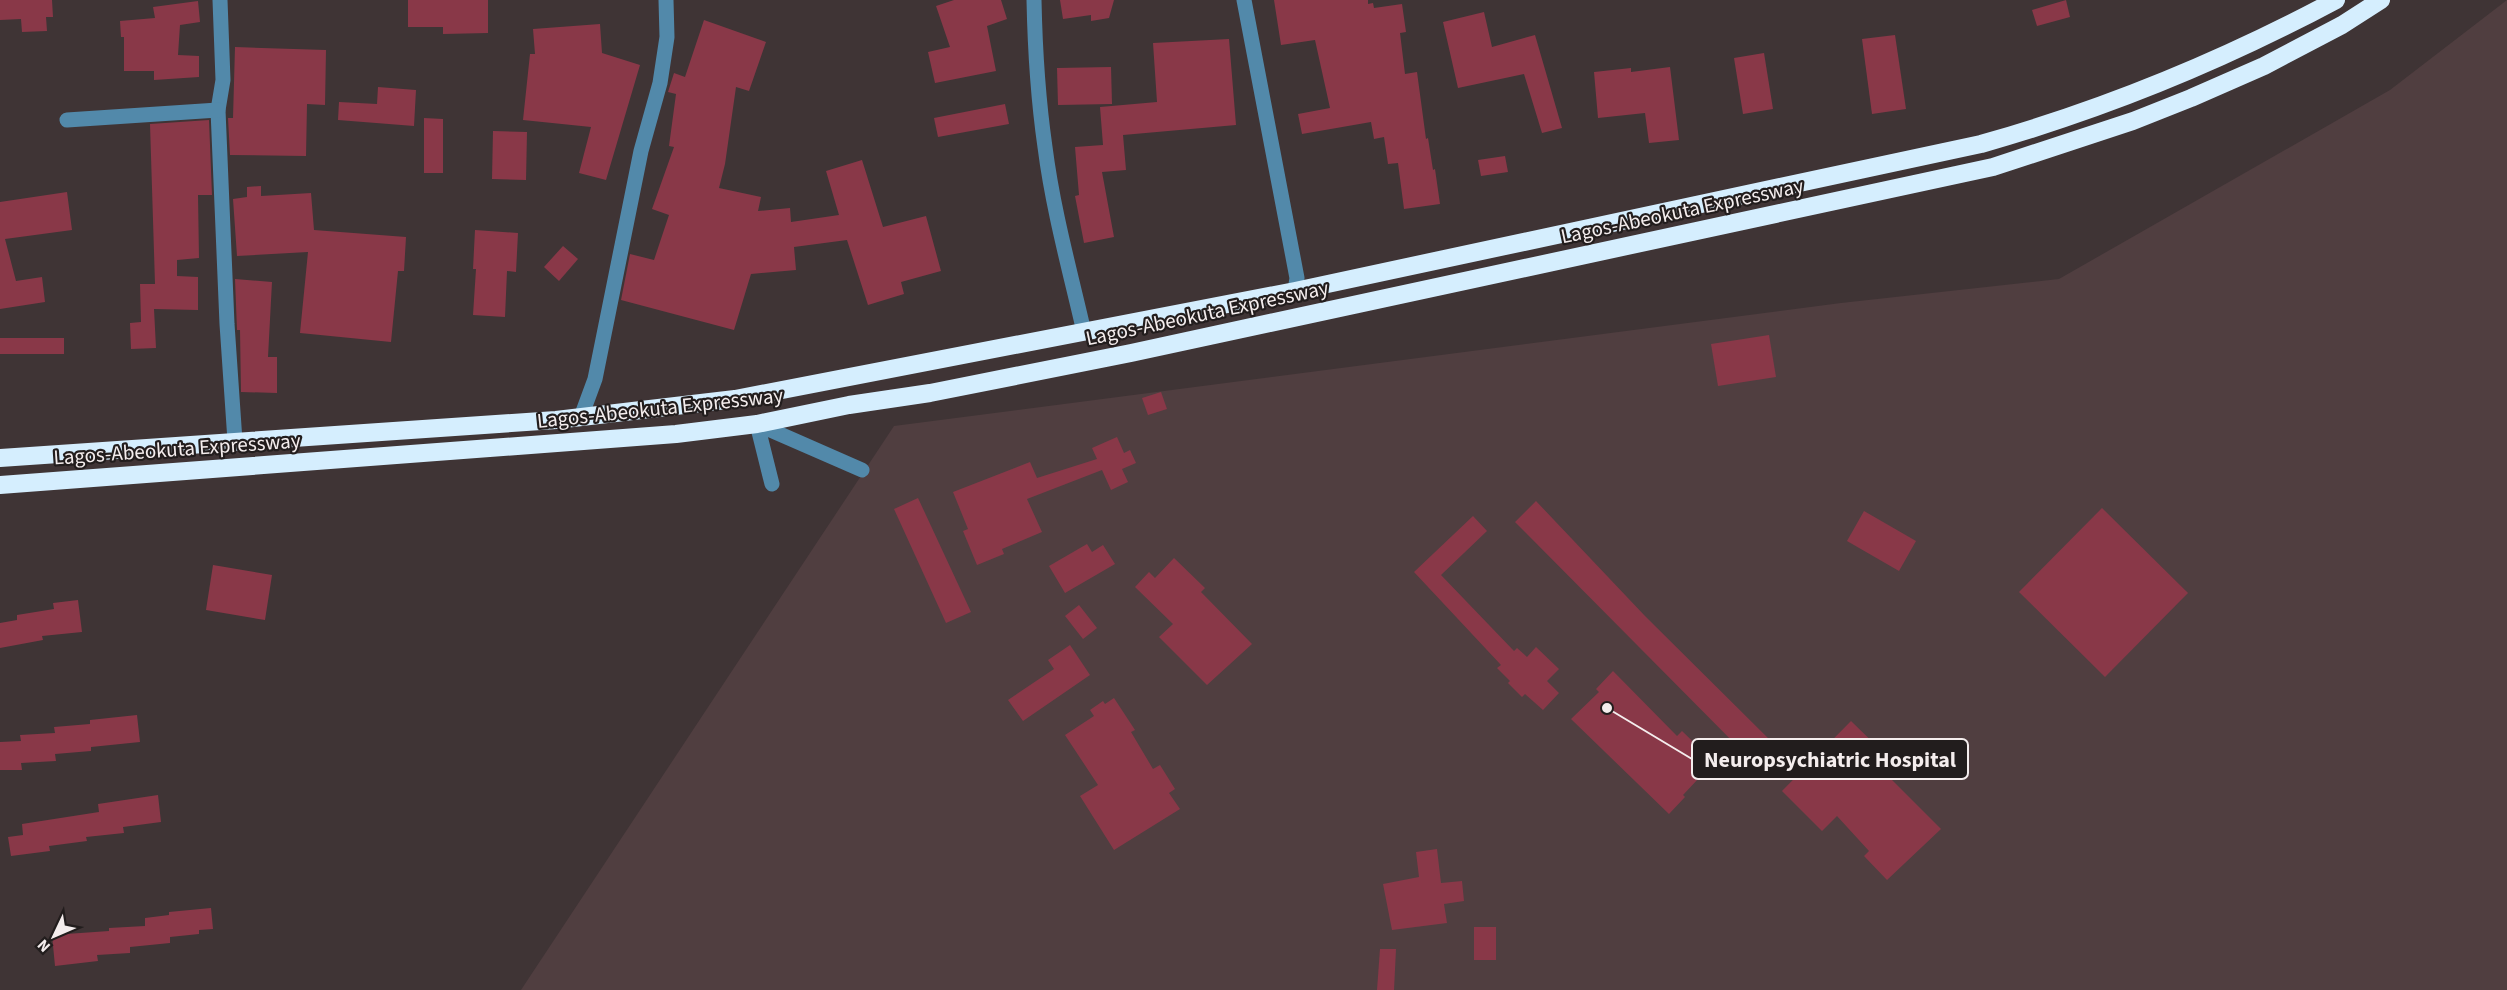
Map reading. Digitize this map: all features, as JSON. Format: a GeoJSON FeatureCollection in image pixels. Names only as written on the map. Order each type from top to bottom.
{"type":"FeatureCollection","features":[{"type":"Feature","properties":{"kind":"highway","name":"Lagos-Abeokuta Expressway"},"geometry":{"type":"LineString","coordinates":[[0,458],[580,417],[735,399],[1295,291],[1981,144],[2050,124],[2154,86],[2235,52],[2336,0]]}},
{"type":"Feature","properties":{"kind":"highway","name":"Lagos-Abeokuta Expressway"},"geometry":{"type":"LineString","coordinates":[[0,485],[595,441],[757,424],[849,405],[930,393],[1131,353],[1993,167],[2133,121],[2191,98],[2264,66],[2381,0]]}},
{"type":"Feature","properties":{"kind":"street"},"geometry":{"type":"LineString","coordinates":[[220,0],[223,81],[218,110],[227,324],[235,441]]}},
{"type":"Feature","properties":{"kind":"street"},"geometry":{"type":"LineString","coordinates":[[580,417],[595,379],[641,152],[660,83],[667,37],[666,0]]}},
{"type":"Feature","properties":{"kind":"street"},"geometry":{"type":"LineString","coordinates":[[1034,0],[1035,62],[1045,149],[1060,232],[1084,332]]}},
{"type":"Feature","properties":{"kind":"street"},"geometry":{"type":"LineString","coordinates":[[1244,0],[1297,278],[1295,291]]}},
{"type":"Feature","properties":{"kind":"street"},"geometry":{"type":"LineString","coordinates":[[67,120],[218,110]]}},
{"type":"Feature","properties":{"kind":"street"},"geometry":{"type":"LineString","coordinates":[[757,424],[862,470]]}},
{"type":"Feature","properties":{"kind":"street"},"geometry":{"type":"LineString","coordinates":[[757,424],[772,484]]}},
{"type":"Feature","properties":{"kind":"shaded area"},"geometry":{"type":"Polygon","coordinates":[[[2507,0],[2507,990],[521,990],[894,426],[1841,303],[2059,279],[2390,90],[2507,0]]]}},
{"type":"Feature","properties":{"kind":"building"},"geometry":{"type":"Polygon","coordinates":[[[0,0],[52,0],[53,17],[46,17],[47,31],[22,32],[21,19],[0,20],[0,0]]]}},
{"type":"Feature","properties":{"kind":"building"},"geometry":{"type":"Polygon","coordinates":[[[408,0],[488,0],[488,33],[443,34],[443,27],[408,27],[408,0]]]}},
{"type":"Feature","properties":{"kind":"building"},"geometry":{"type":"Polygon","coordinates":[[[954,0],[1001,0],[1007,19],[987,26],[996,71],[935,83],[928,52],[950,47],[936,6],[954,0]]]}},
{"type":"Feature","properties":{"kind":"building"},"geometry":{"type":"Polygon","coordinates":[[[1060,0],[1114,0],[1109,18],[1091,21],[1091,15],[1063,19],[1060,0]]]}},
{"type":"Feature","properties":{"kind":"building"},"geometry":{"type":"Polygon","coordinates":[[[1274,0],[1368,0],[1368,4],[1373,3],[1374,8],[1402,4],[1406,32],[1400,33],[1405,74],[1417,72],[1426,139],[1428,138],[1433,170],[1435,169],[1440,204],[1404,209],[1398,163],[1388,164],[1384,137],[1374,139],[1371,122],[1302,134],[1298,114],[1330,108],[1315,40],[1281,45],[1274,0]]]}},
{"type":"Feature","properties":{"kind":"building"},"geometry":{"type":"Polygon","coordinates":[[[2066,0],[2070,17],[2037,26],[2032,10],[2066,0]]]}},
{"type":"Feature","properties":{"kind":"building"},"geometry":{"type":"Polygon","coordinates":[[[198,1],[200,22],[180,25],[178,55],[199,56],[199,77],[154,80],[154,71],[124,71],[124,37],[121,37],[120,21],[155,18],[153,7],[198,1]]]}},
{"type":"Feature","properties":{"kind":"building"},"geometry":{"type":"Polygon","coordinates":[[[1484,12],[1492,47],[1535,35],[1562,128],[1542,133],[1524,74],[1458,88],[1443,22],[1484,12]]]}},
{"type":"Feature","properties":{"kind":"building"},"geometry":{"type":"Polygon","coordinates":[[[704,20],[766,42],[749,91],[736,87],[725,164],[719,188],[761,197],[758,211],[790,208],[791,222],[839,215],[826,171],[862,160],[883,227],[926,216],[941,271],[901,282],[904,294],[868,305],[847,240],[794,247],[796,270],[751,274],[734,330],[621,300],[630,254],[654,260],[669,215],[652,209],[674,147],[669,146],[676,94],[668,92],[674,73],[685,77],[704,20]]]}},
{"type":"Feature","properties":{"kind":"building"},"geometry":{"type":"Polygon","coordinates":[[[600,24],[602,53],[640,65],[606,180],[579,173],[591,127],[523,120],[530,54],[535,54],[533,29],[600,24]]]}},
{"type":"Feature","properties":{"kind":"building"},"geometry":{"type":"Polygon","coordinates":[[[1895,35],[1906,109],[1872,114],[1862,39],[1895,35]]]}},
{"type":"Feature","properties":{"kind":"building"},"geometry":{"type":"Polygon","coordinates":[[[1229,39],[1236,125],[1123,135],[1126,170],[1102,172],[1114,237],[1084,243],[1075,196],[1079,195],[1075,147],[1103,145],[1100,107],[1157,102],[1153,43],[1229,39]]]}},
{"type":"Feature","properties":{"kind":"building"},"geometry":{"type":"Polygon","coordinates":[[[235,47],[326,50],[325,105],[307,104],[306,156],[230,155],[228,118],[233,118],[235,47]]]}},
{"type":"Feature","properties":{"kind":"building"},"geometry":{"type":"Polygon","coordinates":[[[1764,53],[1773,109],[1743,114],[1734,58],[1764,53]]]}},
{"type":"Feature","properties":{"kind":"building"},"geometry":{"type":"Polygon","coordinates":[[[1111,67],[1112,104],[1058,105],[1057,68],[1111,67]]]}},
{"type":"Feature","properties":{"kind":"building"},"geometry":{"type":"Polygon","coordinates":[[[1670,67],[1679,140],[1649,143],[1645,113],[1598,118],[1594,72],[1631,68],[1631,72],[1670,67]]]}},
{"type":"Feature","properties":{"kind":"building"},"geometry":{"type":"Polygon","coordinates":[[[378,87],[416,90],[414,126],[338,120],[339,102],[377,104],[378,87]]]}},
{"type":"Feature","properties":{"kind":"building"},"geometry":{"type":"Polygon","coordinates":[[[1005,104],[1009,124],[938,137],[934,118],[1005,104]]]}},
{"type":"Feature","properties":{"kind":"building"},"geometry":{"type":"Polygon","coordinates":[[[424,118],[443,119],[443,173],[424,173],[424,118]]]}},
{"type":"Feature","properties":{"kind":"building"},"geometry":{"type":"Polygon","coordinates":[[[209,120],[212,195],[198,195],[199,258],[177,260],[177,276],[198,277],[198,310],[154,309],[156,348],[131,349],[130,323],[141,322],[140,284],[155,284],[150,124],[209,120]]]}},
{"type":"Feature","properties":{"kind":"building"},"geometry":{"type":"Polygon","coordinates":[[[493,131],[527,132],[526,180],[492,179],[493,131]]]}},
{"type":"Feature","properties":{"kind":"building"},"geometry":{"type":"Polygon","coordinates":[[[1505,156],[1508,172],[1481,176],[1478,160],[1505,156]]]}},
{"type":"Feature","properties":{"kind":"building"},"geometry":{"type":"Polygon","coordinates":[[[261,186],[261,196],[311,193],[314,230],[406,237],[404,271],[398,271],[391,342],[300,333],[308,252],[237,256],[233,199],[247,197],[247,187],[261,186]]]}},
{"type":"Feature","properties":{"kind":"building"},"geometry":{"type":"Polygon","coordinates":[[[67,192],[72,230],[5,239],[16,281],[42,277],[45,302],[0,309],[0,202],[67,192]]]}},
{"type":"Feature","properties":{"kind":"building"},"geometry":{"type":"Polygon","coordinates":[[[475,230],[518,233],[516,272],[507,271],[505,317],[473,315],[476,269],[473,269],[475,230]]]}},
{"type":"Feature","properties":{"kind":"building"},"geometry":{"type":"Polygon","coordinates":[[[563,246],[578,259],[559,281],[544,267],[563,246]]]}},
{"type":"Feature","properties":{"kind":"building"},"geometry":{"type":"Polygon","coordinates":[[[235,279],[272,282],[268,357],[277,357],[277,393],[241,392],[240,330],[237,330],[235,279]]]}},
{"type":"Feature","properties":{"kind":"building"},"geometry":{"type":"Polygon","coordinates":[[[1769,335],[1776,377],[1718,386],[1711,344],[1769,335]]]}},
{"type":"Feature","properties":{"kind":"building"},"geometry":{"type":"Polygon","coordinates":[[[0,338],[64,338],[64,354],[0,354],[0,338]]]}},
{"type":"Feature","properties":{"kind":"building"},"geometry":{"type":"Polygon","coordinates":[[[1161,392],[1167,409],[1148,415],[1142,398],[1161,392]]]}},
{"type":"Feature","properties":{"kind":"building"},"geometry":{"type":"Polygon","coordinates":[[[1117,437],[1124,453],[1130,450],[1136,463],[1122,469],[1128,482],[1111,490],[1102,470],[1027,499],[1042,532],[1002,549],[1004,554],[977,565],[963,531],[968,529],[953,492],[1030,462],[1037,478],[1097,459],[1092,448],[1117,437]]]}},
{"type":"Feature","properties":{"kind":"building"},"geometry":{"type":"Polygon","coordinates":[[[918,498],[971,612],[946,623],[894,509],[918,498]]]}},
{"type":"Feature","properties":{"kind":"building"},"geometry":{"type":"Polygon","coordinates":[[[1536,501],[1645,616],[1772,742],[1753,762],[1515,522],[1536,501]]]}},
{"type":"Feature","properties":{"kind":"building"},"geometry":{"type":"Polygon","coordinates":[[[2102,508],[2188,593],[2105,677],[2019,592],[2102,508]]]}},
{"type":"Feature","properties":{"kind":"building"},"geometry":{"type":"Polygon","coordinates":[[[1864,511],[1916,541],[1899,571],[1847,541],[1864,511]]]}},
{"type":"Feature","properties":{"kind":"building"},"geometry":{"type":"Polygon","coordinates":[[[1473,516],[1487,531],[1441,575],[1514,651],[1517,648],[1527,657],[1536,647],[1559,669],[1547,681],[1559,693],[1543,710],[1525,694],[1522,697],[1508,683],[1510,681],[1497,668],[1501,665],[1414,572],[1473,516]]]}},
{"type":"Feature","properties":{"kind":"building"},"geometry":{"type":"Polygon","coordinates":[[[1087,544],[1092,552],[1103,545],[1115,564],[1065,593],[1049,566],[1087,544]]]}},
{"type":"Feature","properties":{"kind":"building"},"geometry":{"type":"Polygon","coordinates":[[[1174,558],[1205,588],[1201,592],[1252,644],[1207,685],[1159,637],[1173,624],[1135,587],[1149,572],[1155,578],[1174,558]]]}},
{"type":"Feature","properties":{"kind":"building"},"geometry":{"type":"Polygon","coordinates":[[[213,565],[272,575],[265,620],[206,610],[213,565]]]}},
{"type":"Feature","properties":{"kind":"building"},"geometry":{"type":"Polygon","coordinates":[[[78,600],[82,632],[42,636],[43,640],[0,648],[0,623],[17,620],[17,615],[54,609],[53,603],[78,600]]]}},
{"type":"Feature","properties":{"kind":"building"},"geometry":{"type":"Polygon","coordinates":[[[1079,605],[1097,628],[1083,639],[1065,616],[1079,605]]]}},
{"type":"Feature","properties":{"kind":"building"},"geometry":{"type":"Polygon","coordinates":[[[1070,645],[1090,675],[1023,721],[1008,700],[1054,669],[1048,660],[1070,645]]]}},
{"type":"Feature","properties":{"kind":"building"},"geometry":{"type":"Polygon","coordinates":[[[1613,671],[1677,736],[1682,731],[1714,762],[1683,795],[1685,797],[1669,814],[1571,719],[1599,692],[1596,689],[1613,671]]]}},
{"type":"Feature","properties":{"kind":"building"},"geometry":{"type":"Polygon","coordinates":[[[1114,698],[1135,730],[1131,732],[1153,769],[1160,765],[1175,789],[1169,793],[1180,809],[1114,850],[1080,796],[1098,785],[1065,735],[1094,716],[1090,710],[1103,701],[1105,704],[1114,698]]]}},
{"type":"Feature","properties":{"kind":"building"},"geometry":{"type":"Polygon","coordinates":[[[137,715],[140,742],[91,747],[91,751],[55,754],[56,761],[21,763],[22,770],[0,770],[0,742],[21,741],[20,735],[55,733],[54,727],[90,724],[90,720],[137,715]]]}},
{"type":"Feature","properties":{"kind":"building"},"geometry":{"type":"Polygon","coordinates":[[[1851,721],[1891,760],[1882,770],[1941,829],[1887,880],[1864,856],[1869,851],[1837,816],[1822,831],[1782,791],[1851,721]]]}},
{"type":"Feature","properties":{"kind":"building"},"geometry":{"type":"Polygon","coordinates":[[[158,795],[161,822],[123,827],[124,833],[86,837],[87,841],[49,846],[50,851],[11,856],[8,837],[23,835],[22,824],[99,812],[98,804],[158,795]]]}},
{"type":"Feature","properties":{"kind":"building"},"geometry":{"type":"Polygon","coordinates":[[[1437,849],[1441,883],[1462,881],[1464,901],[1444,904],[1447,923],[1392,930],[1383,884],[1419,877],[1416,852],[1437,849]]]}},
{"type":"Feature","properties":{"kind":"building"},"geometry":{"type":"Polygon","coordinates":[[[211,908],[213,929],[199,930],[199,934],[170,937],[170,943],[130,947],[130,953],[97,955],[98,961],[55,966],[52,935],[145,926],[145,918],[169,915],[169,912],[211,908]]]}},
{"type":"Feature","properties":{"kind":"building"},"geometry":{"type":"Polygon","coordinates":[[[1474,927],[1496,927],[1496,960],[1474,960],[1474,927]]]}},
{"type":"Feature","properties":{"kind":"building"},"geometry":{"type":"Polygon","coordinates":[[[1380,949],[1396,949],[1394,990],[1377,990],[1380,949]]]}},
{"type":"Feature","properties":{"kind":"place","name":"Neuropsychiatric Hospital"},"geometry":{"type":"Point","coordinates":[1607,708]}}]}
